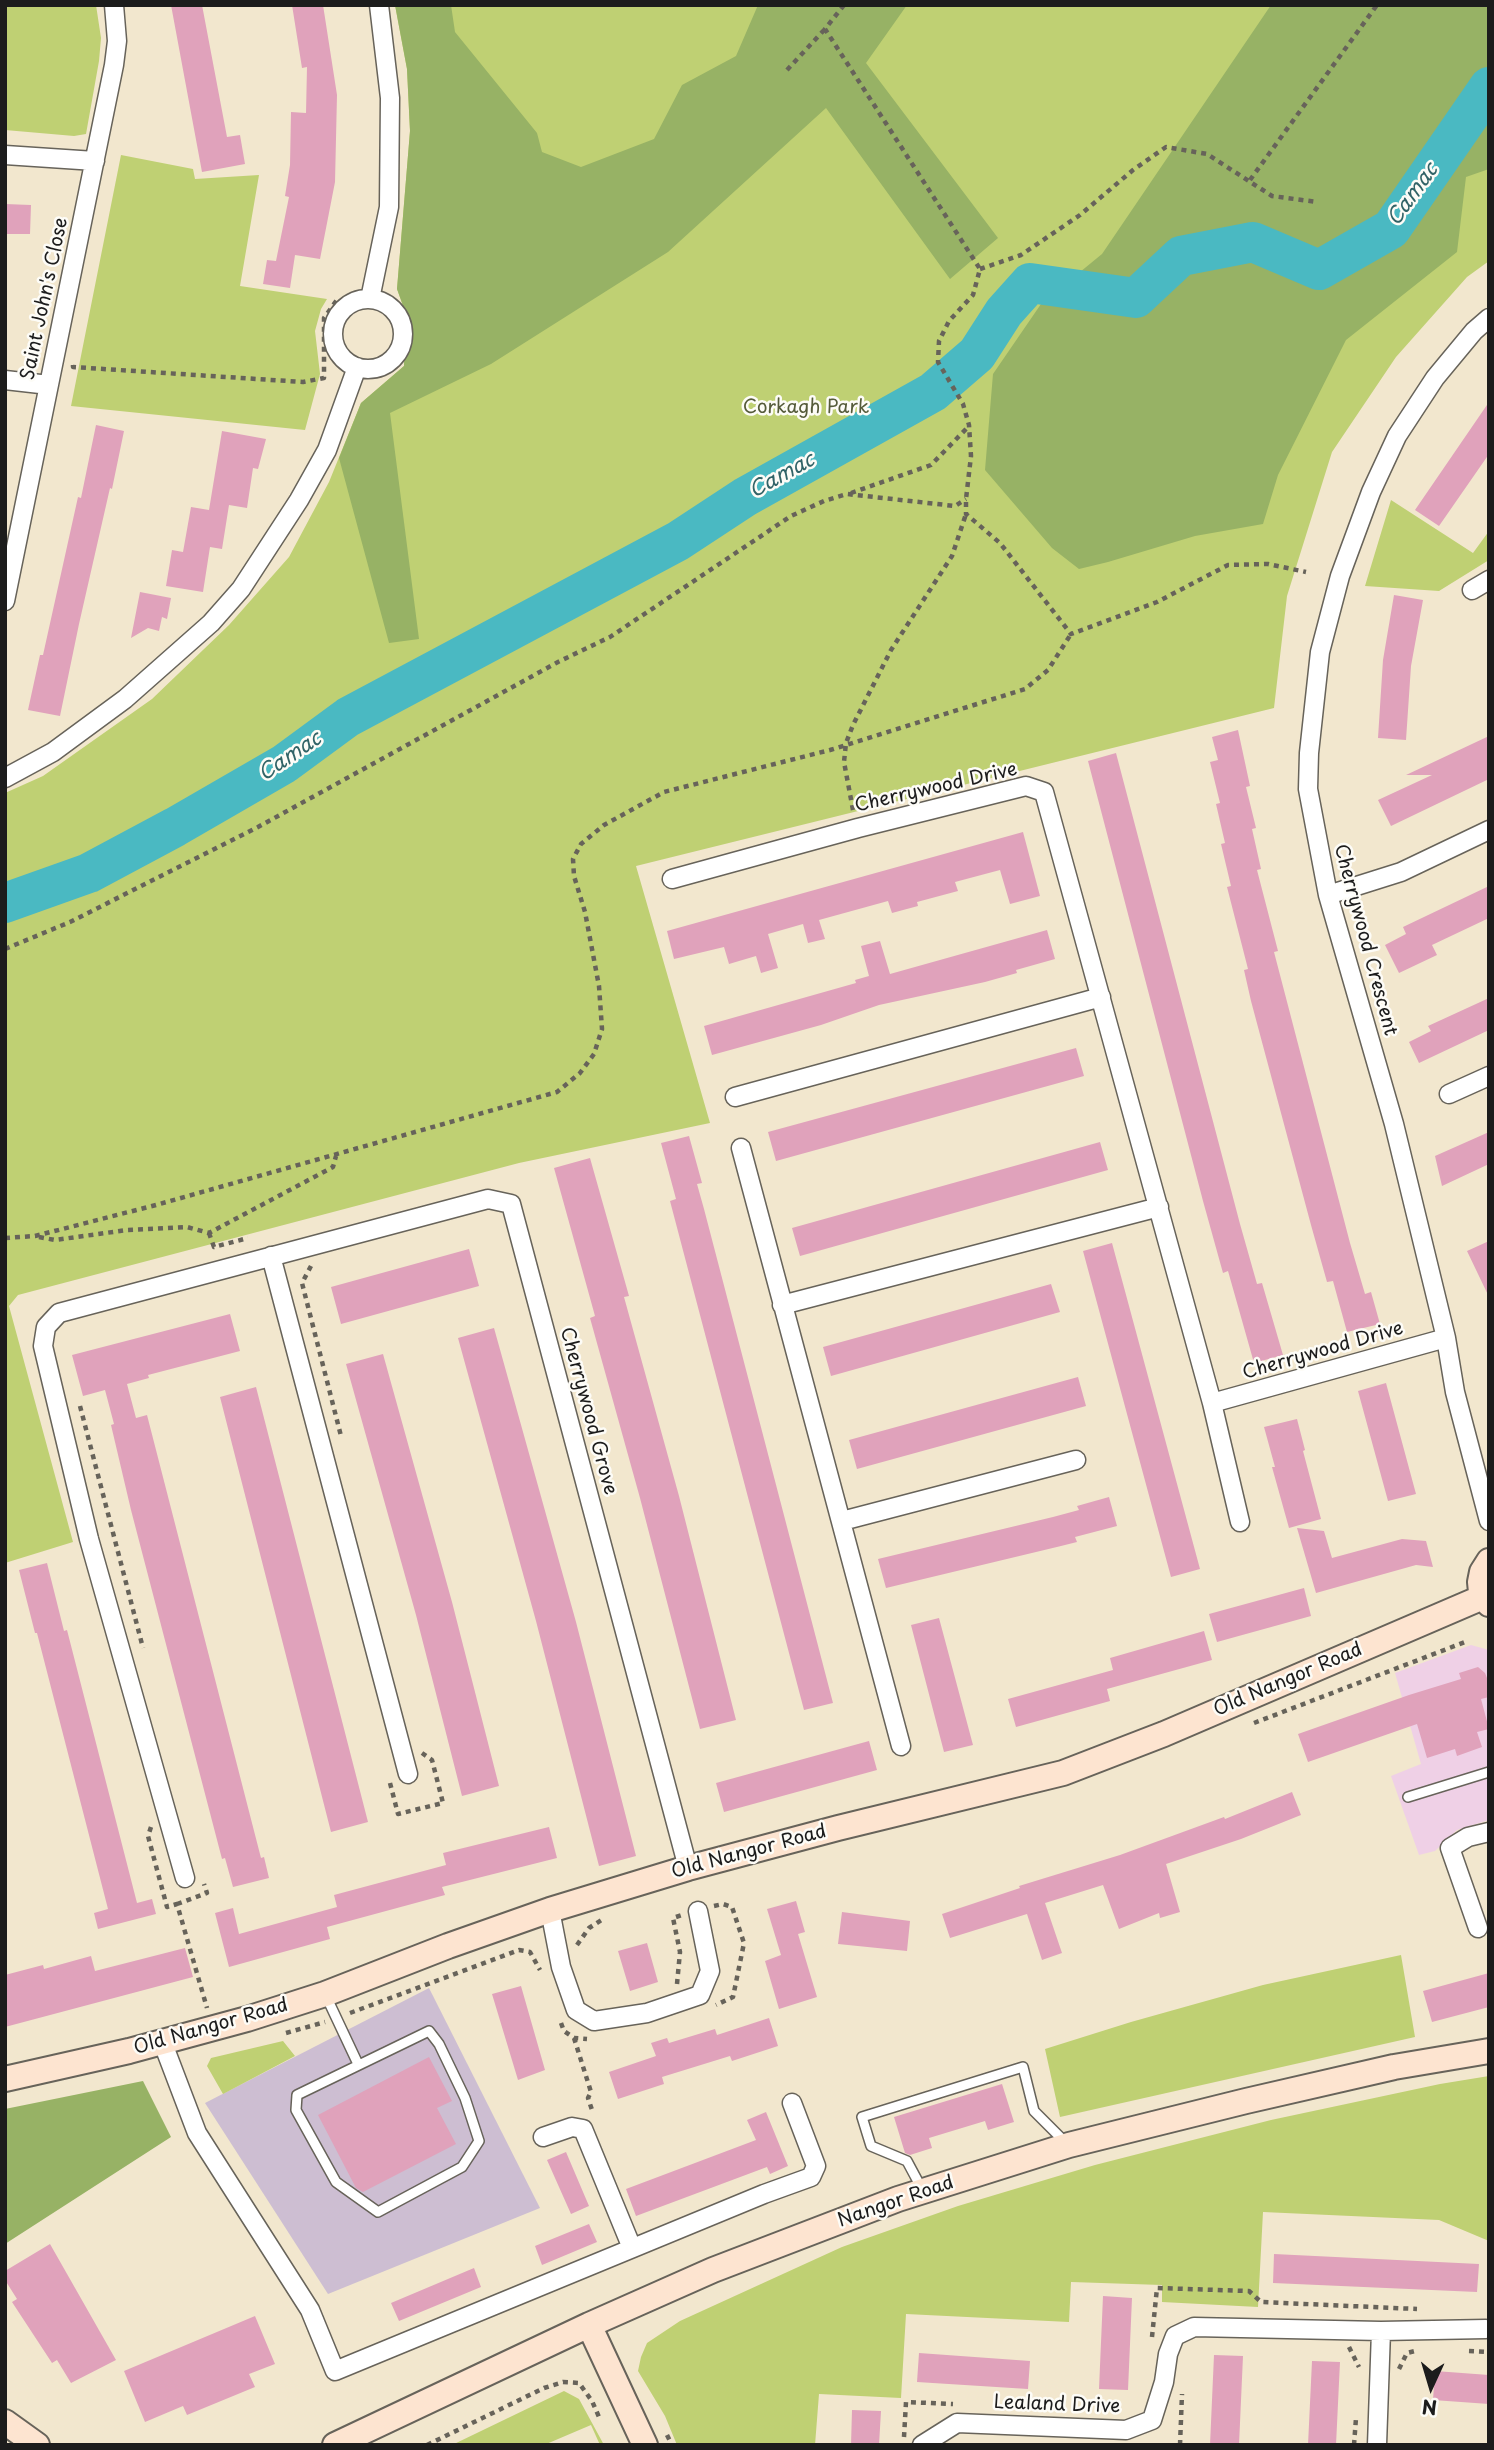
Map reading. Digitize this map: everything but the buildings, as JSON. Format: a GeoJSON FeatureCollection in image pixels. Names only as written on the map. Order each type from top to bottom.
{"type":"FeatureCollection","features":[{"type":"Feature","properties":{"kind":"street","name":"Saint John's Close"},"geometry":{"type":"LineString","coordinates":[[5,601],[114,65],[117,41],[114,5]]}},
{"type":"Feature","properties":{"kind":"street"},"geometry":{"type":"LineString","coordinates":[[370,299],[389,207],[390,98],[379,5]]}},
{"type":"Feature","properties":{"kind":"street"},"geometry":{"type":"LineString","coordinates":[[5,155],[95,161]]}},
{"type":"Feature","properties":{"kind":"street"},"geometry":{"type":"LineString","coordinates":[[370,299],[386,304],[395,311],[403,332],[402,344],[389,362],[379,367],[357,367],[340,353],[335,343],[336,322],[349,305],[359,300],[370,299]]}},
{"type":"Feature","properties":{"kind":"street","name":"Cherrywood Crescent"},"geometry":{"type":"LineString","coordinates":[[1489,318],[1474,331],[1435,378],[1397,436],[1371,492],[1340,576],[1321,652],[1309,753],[1308,789],[1328,895],[1394,1124],[1446,1338],[1455,1392],[1489,1521]]}},
{"type":"Feature","properties":{"kind":"street"},"geometry":{"type":"LineString","coordinates":[[5,778],[53,752],[125,699],[211,623],[241,589],[293,510],[327,450],[357,367]]}},
{"type":"Feature","properties":{"kind":"street"},"geometry":{"type":"LineString","coordinates":[[5,380],[49,384]]}},
{"type":"Feature","properties":{"kind":"street"},"geometry":{"type":"LineString","coordinates":[[1472,590],[1489,580]]}},
{"type":"Feature","properties":{"kind":"street","name":"Cherrywood Drive"},"geometry":{"type":"LineString","coordinates":[[673,879],[858,828],[1026,786],[1044,792],[1052,813],[1212,1403],[1240,1522]]}},
{"type":"Feature","properties":{"kind":"street"},"geometry":{"type":"LineString","coordinates":[[1328,895],[1401,872],[1489,830]]}},
{"type":"Feature","properties":{"kind":"street"},"geometry":{"type":"LineString","coordinates":[[735,1097],[1101,997]]}},
{"type":"Feature","properties":{"kind":"street"},"geometry":{"type":"LineString","coordinates":[[1449,1094],[1489,1076]]}},
{"type":"Feature","properties":{"kind":"street"},"geometry":{"type":"LineString","coordinates":[[741,1148],[901,1746]]}},
{"type":"Feature","properties":{"kind":"street","name":"Cherrywood Grove"},"geometry":{"type":"LineString","coordinates":[[185,1878],[89,1539],[43,1346],[46,1327],[59,1313],[488,1199],[510,1205],[688,1868]]}},
{"type":"Feature","properties":{"kind":"street"},"geometry":{"type":"LineString","coordinates":[[782,1305],[1159,1207]]}},
{"type":"Feature","properties":{"kind":"street"},"geometry":{"type":"LineString","coordinates":[[271,1256],[408,1774]]}},
{"type":"Feature","properties":{"kind":"street","name":"Cherrywood Drive"},"geometry":{"type":"LineString","coordinates":[[1212,1403],[1446,1338]]}},
{"type":"Feature","properties":{"kind":"street"},"geometry":{"type":"LineString","coordinates":[[842,1521],[1076,1460]]}},
{"type":"Feature","properties":{"kind":"street"},"geometry":{"type":"LineString","coordinates":[[1486,1601],[1480,1582],[1482,1572],[1489,1561]]}},
{"type":"Feature","properties":{"kind":"street","name":"Old Nangor Road"},"geometry":{"type":"LineString","coordinates":[[5,2079],[247,2019],[325,1994],[550,1910],[688,1868],[1063,1773],[1164,1734],[1406,1629],[1486,1601]]}},
{"type":"Feature","properties":{"kind":"street"},"geometry":{"type":"LineString","coordinates":[[1478,1928],[1450,1847],[1468,1837],[1489,1832]]}},
{"type":"Feature","properties":{"kind":"street"},"geometry":{"type":"LineString","coordinates":[[550,1910],[561,1967],[576,2010],[594,2021],[647,2013],[700,1995],[710,1972],[698,1911]]}},
{"type":"Feature","properties":{"kind":"street"},"geometry":{"type":"LineString","coordinates":[[162,2041],[197,2133],[310,2309],[335,2371],[811,2177],[816,2166],[792,2103]]}},
{"type":"Feature","properties":{"kind":"street","name":"Nangor Road"},"geometry":{"type":"LineString","coordinates":[[335,2445],[589,2325],[713,2270],[922,2191],[1069,2145],[1394,2067],[1489,2051]]}},
{"type":"Feature","properties":{"kind":"street"},"geometry":{"type":"LineString","coordinates":[[543,2137],[572,2127],[583,2129],[632,2248]]}},
{"type":"Feature","properties":{"kind":"street"},"geometry":{"type":"LineString","coordinates":[[589,2325],[645,2445]]}},
{"type":"Feature","properties":{"kind":"street","name":"Lealand Drive"},"geometry":{"type":"LineString","coordinates":[[922,2445],[957,2423],[1126,2430],[1152,2420],[1175,2336],[1194,2327],[1381,2331],[1486,2329]]}},
{"type":"Feature","properties":{"kind":"street"},"geometry":{"type":"LineString","coordinates":[[1377,2445],[1381,2331]]}},
{"type":"Feature","properties":{"kind":"street"},"geometry":{"type":"LineString","coordinates":[[5,2422],[37,2445]]}},
{"type":"Feature","properties":{"kind":"lane"},"geometry":{"type":"LineString","coordinates":[[1408,1797],[1489,1772]]}},
{"type":"Feature","properties":{"kind":"lane"},"geometry":{"type":"LineString","coordinates":[[325,1994],[358,2064]]}},
{"type":"Feature","properties":{"kind":"lane"},"geometry":{"type":"LineString","coordinates":[[429,2031],[439,2044],[465,2098],[479,2141],[462,2167],[378,2212],[336,2182],[296,2110],[297,2095],[358,2064],[429,2031]]}},
{"type":"Feature","properties":{"kind":"lane"},"geometry":{"type":"LineString","coordinates":[[922,2191],[907,2161],[871,2146],[862,2117],[1023,2067],[1034,2111],[1069,2145]]}},
{"type":"Feature","properties":{"kind":"path"},"geometry":{"type":"LineString","coordinates":[[786,71],[844,5]]}},
{"type":"Feature","properties":{"kind":"path"},"geometry":{"type":"LineString","coordinates":[[1250,180],[1377,5]]}},
{"type":"Feature","properties":{"kind":"path"},"geometry":{"type":"LineString","coordinates":[[825,29],[980,269],[974,295],[949,321],[939,341],[938,362],[963,404],[969,425],[971,456],[965,499],[966,513],[952,556],[891,650],[846,743],[844,762],[855,816]]}},
{"type":"Feature","properties":{"kind":"path"},"geometry":{"type":"LineString","coordinates":[[980,269],[1021,255],[1080,215],[1133,170],[1166,147],[1207,154],[1272,196],[1317,202]]}},
{"type":"Feature","properties":{"kind":"path"},"geometry":{"type":"LineString","coordinates":[[74,363],[73,367],[303,382],[324,378],[324,318],[339,297]]}},
{"type":"Feature","properties":{"kind":"path"},"geometry":{"type":"LineString","coordinates":[[5,949],[70,922],[317,796],[558,662],[610,637],[791,516],[824,501],[931,465],[969,425]]}},
{"type":"Feature","properties":{"kind":"path"},"geometry":{"type":"LineString","coordinates":[[847,494],[955,506],[965,499]]}},
{"type":"Feature","properties":{"kind":"path"},"geometry":{"type":"LineString","coordinates":[[966,513],[1000,544],[1072,634]]}},
{"type":"Feature","properties":{"kind":"path"},"geometry":{"type":"LineString","coordinates":[[5,1238],[35,1236],[156,1205],[557,1092],[580,1073],[594,1054],[602,1029],[599,986],[574,876],[573,859],[581,844],[604,825],[664,792],[846,743],[1025,689],[1048,670],[1072,634],[1157,602],[1227,565],[1268,564],[1307,572]]}},
{"type":"Feature","properties":{"kind":"path"},"geometry":{"type":"LineString","coordinates":[[35,1236],[55,1240],[127,1230],[187,1227],[209,1233],[333,1167],[336,1155]]}},
{"type":"Feature","properties":{"kind":"path"},"geometry":{"type":"LineString","coordinates":[[209,1233],[214,1247],[248,1238]]}},
{"type":"Feature","properties":{"kind":"path"},"geometry":{"type":"LineString","coordinates":[[307,1272],[313,1264]]}},
{"type":"Feature","properties":{"kind":"path"},"geometry":{"type":"LineString","coordinates":[[78,1400],[144,1652]]}},
{"type":"Feature","properties":{"kind":"path"},"geometry":{"type":"LineString","coordinates":[[1251,1724],[1465,1642]]}},
{"type":"Feature","properties":{"kind":"path"},"geometry":{"type":"LineString","coordinates":[[177,1904],[207,1893],[203,1880]]}},
{"type":"Feature","properties":{"kind":"path"},"geometry":{"type":"LineString","coordinates":[[677,1988],[680,1952],[673,1918],[723,1904],[732,1907],[744,1943],[733,1997],[711,2007]]}},
{"type":"Feature","properties":{"kind":"path"},"geometry":{"type":"LineString","coordinates":[[579,1954],[577,1944],[589,1928],[607,1917]]}},
{"type":"Feature","properties":{"kind":"path"},"geometry":{"type":"LineString","coordinates":[[273,2036],[311,2027],[519,1950],[530,1952],[542,1974]]}},
{"type":"Feature","properties":{"kind":"path"},"geometry":{"type":"LineString","coordinates":[[559,2018],[564,2031],[573,2038],[597,2040]]}},
{"type":"Feature","properties":{"kind":"path"},"geometry":{"type":"LineString","coordinates":[[573,2038],[591,2092],[588,2098],[596,2123]]}},
{"type":"Feature","properties":{"kind":"path"},"geometry":{"type":"LineString","coordinates":[[1347,2343],[1359,2364],[1359,2377]]}},
{"type":"Feature","properties":{"kind":"path"},"geometry":{"type":"LineString","coordinates":[[1398,2372],[1406,2353],[1425,2348]]}},
{"type":"Feature","properties":{"kind":"path"},"geometry":{"type":"LineString","coordinates":[[1463,2351],[1489,2352]]}},
{"type":"Feature","properties":{"kind":"path"},"geometry":{"type":"LineString","coordinates":[[427,2445],[438,2442],[544,2388],[563,2382],[579,2383],[599,2417]]}},
{"type":"Feature","properties":{"kind":"path"},"geometry":{"type":"LineString","coordinates":[[1180,2445],[1183,2384]]}},
{"type":"Feature","properties":{"kind":"path"},"geometry":{"type":"LineString","coordinates":[[1354,2445],[1357,2404]]}},
{"type":"Feature","properties":{"kind":"shaded area"},"geometry":{"type":"Polygon","coordinates":[[[1471,1645],[1489,1650],[1489,1820],[1457,1830],[1435,1851],[1419,1855],[1391,1776],[1421,1764],[1395,1673],[1471,1645]]]}},
{"type":"Feature","properties":{"kind":"shaded area"},"geometry":{"type":"Polygon","coordinates":[[[429,1988],[540,2208],[328,2294],[205,2103],[429,1988]]]}},
{"type":"Feature","properties":{"kind":"green space"},"geometry":{"type":"Polygon","coordinates":[[[5,5],[96,5],[101,38],[86,134],[74,136],[5,130],[5,5]]]}},
{"type":"Feature","properties":{"kind":"green space","name":"Corkagh Park"},"geometry":{"type":"Polygon","coordinates":[[[395,5],[1489,5],[1489,261],[1467,277],[1396,357],[1332,452],[1287,596],[1274,708],[636,866],[710,1123],[519,1163],[18,1295],[9,1306],[73,1542],[5,1563],[5,793],[43,776],[152,699],[229,625],[289,557],[329,482],[361,403],[404,366],[406,314],[397,289],[410,131],[407,69],[395,5]]]}},
{"type":"Feature","properties":{"kind":"green space"},"geometry":{"type":"Polygon","coordinates":[[[395,5],[451,5],[455,32],[537,133],[542,152],[581,167],[654,139],[682,85],[736,56],[758,5],[907,5],[866,63],[998,238],[950,279],[826,108],[668,252],[491,364],[390,413],[419,639],[389,643],[339,458],[361,403],[404,366],[406,314],[397,289],[410,131],[407,69],[395,5]]]}},
{"type":"Feature","properties":{"kind":"green space"},"geometry":{"type":"Polygon","coordinates":[[[1271,5],[1489,5],[1489,169],[1466,177],[1457,252],[1346,340],[1278,475],[1263,524],[1195,536],[1079,569],[1052,548],[985,470],[993,374],[1041,304],[1102,254],[1271,5]]]}},
{"type":"Feature","properties":{"kind":"green space"},"geometry":{"type":"Polygon","coordinates":[[[121,155],[193,169],[195,179],[259,175],[240,286],[327,299],[321,309],[315,331],[320,374],[305,430],[71,406],[121,155]]]}},
{"type":"Feature","properties":{"kind":"green space"},"geometry":{"type":"Polygon","coordinates":[[[1391,500],[1473,553],[1489,531],[1489,560],[1439,591],[1365,586],[1391,500]]]}},
{"type":"Feature","properties":{"kind":"green space"},"geometry":{"type":"Polygon","coordinates":[[[1401,1955],[1415,2037],[1060,2117],[1045,2049],[1263,1985],[1401,1955]]]}},
{"type":"Feature","properties":{"kind":"green space"},"geometry":{"type":"Polygon","coordinates":[[[283,2041],[295,2056],[223,2094],[207,2066],[211,2058],[283,2041]]]}},
{"type":"Feature","properties":{"kind":"green space"},"geometry":{"type":"Polygon","coordinates":[[[1489,2076],[1489,2241],[1439,2220],[1263,2212],[1258,2307],[1162,2302],[1162,2285],[1071,2282],[1069,2322],[906,2314],[901,2398],[819,2394],[815,2445],[677,2445],[665,2416],[638,2371],[647,2343],[680,2321],[842,2247],[958,2206],[1095,2165],[1271,2120],[1489,2076]]]}},
{"type":"Feature","properties":{"kind":"green space"},"geometry":{"type":"Polygon","coordinates":[[[143,2081],[171,2137],[5,2244],[5,2109],[143,2081]]]}},
{"type":"Feature","properties":{"kind":"green space"},"geometry":{"type":"Polygon","coordinates":[[[564,2391],[579,2399],[604,2445],[600,2445],[591,2425],[544,2445],[452,2445],[564,2391]]]}},
{"type":"Feature","properties":{"kind":"waterway","name":"Camac"},"geometry":{"type":"LineString","coordinates":[[5,903],[89,873],[175,827],[284,764],[348,717],[678,541],[745,497],[933,392],[977,354],[1004,312],[1030,283],[1136,298],[1181,256],[1253,242],[1319,270],[1391,229],[1489,87]]}}]}
